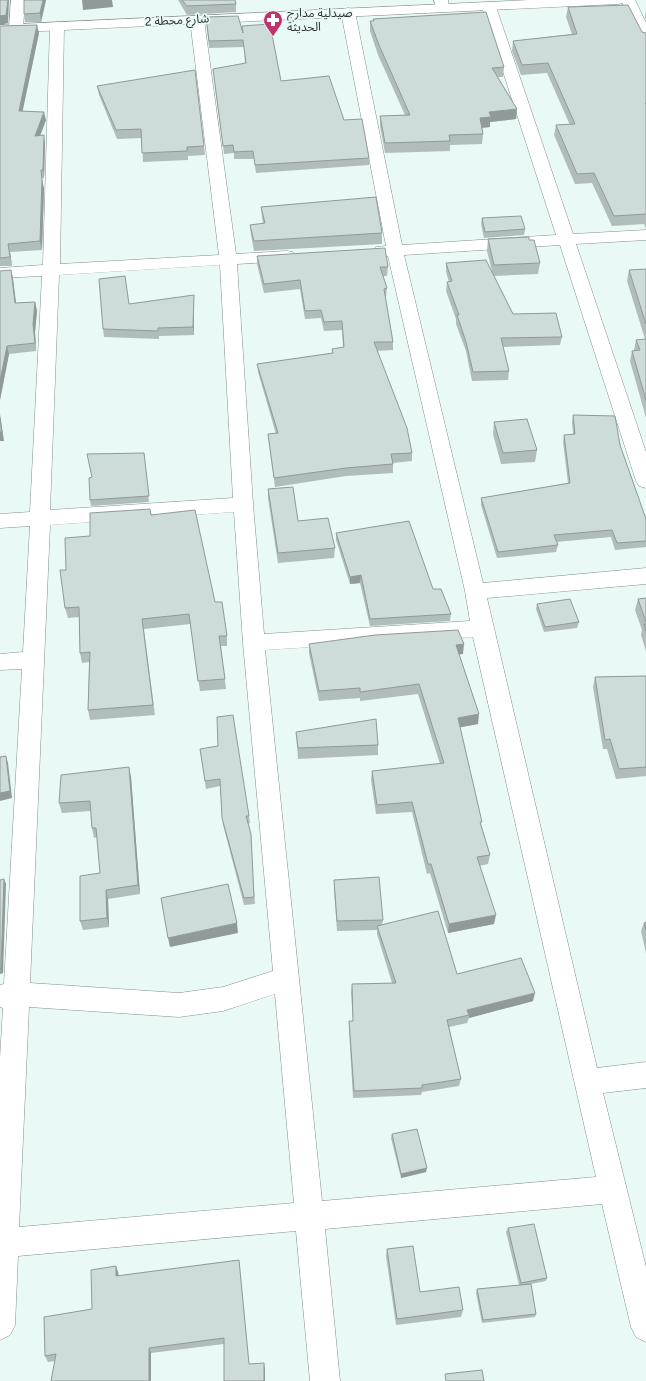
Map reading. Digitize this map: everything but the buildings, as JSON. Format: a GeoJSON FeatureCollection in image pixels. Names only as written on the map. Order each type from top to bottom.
{"type":"FeatureCollection","features":[{"type":"Feature","properties":{"kind":"street"},"geometry":{"type":"LineString","coordinates":[[16,28],[18,0]]}},
{"type":"Feature","properties":{"kind":"street","name":"شارع محطة 2"},"geometry":{"type":"LineString","coordinates":[[0,29],[348,12],[441,4],[489,7],[618,0]]}},
{"type":"Feature","properties":{"kind":"street"},"geometry":{"type":"LineString","coordinates":[[628,0],[646,38]]}},
{"type":"Feature","properties":{"kind":"street"},"geometry":{"type":"LineString","coordinates":[[489,7],[646,481]]}},
{"type":"Feature","properties":{"kind":"street"},"geometry":{"type":"LineString","coordinates":[[348,12],[395,250],[475,591],[482,628],[587,1082],[646,1326]]}},
{"type":"Feature","properties":{"kind":"street"},"geometry":{"type":"LineString","coordinates":[[197,20],[228,260],[243,504],[254,643],[325,1381]]}},
{"type":"Feature","properties":{"kind":"street"},"geometry":{"type":"LineString","coordinates":[[0,1325],[4,1243],[8,995],[33,660],[51,270],[56,26]]}},
{"type":"Feature","properties":{"kind":"street"},"geometry":{"type":"LineString","coordinates":[[363,252],[646,235]]}},
{"type":"Feature","properties":{"kind":"street"},"geometry":{"type":"LineString","coordinates":[[0,273],[299,256]]}},
{"type":"Feature","properties":{"kind":"street"},"geometry":{"type":"LineString","coordinates":[[0,521],[243,504]]}},
{"type":"Feature","properties":{"kind":"street"},"geometry":{"type":"LineString","coordinates":[[475,591],[646,576]]}},
{"type":"Feature","properties":{"kind":"street"},"geometry":{"type":"LineString","coordinates":[[254,643],[482,628]]}},
{"type":"Feature","properties":{"kind":"street"},"geometry":{"type":"LineString","coordinates":[[0,662],[33,660]]}},
{"type":"Feature","properties":{"kind":"street"},"geometry":{"type":"LineString","coordinates":[[8,995],[178,1005],[223,999],[286,979]]}},
{"type":"Feature","properties":{"kind":"street"},"geometry":{"type":"LineString","coordinates":[[587,1082],[646,1075]]}},
{"type":"Feature","properties":{"kind":"street"},"geometry":{"type":"LineString","coordinates":[[4,1243],[613,1189]]}},
{"type":"Feature","properties":{"kind":"place","name":"صيدلية مدارج الحديثة"},"geometry":{"type":"Point","coordinates":[273,37]}}]}
